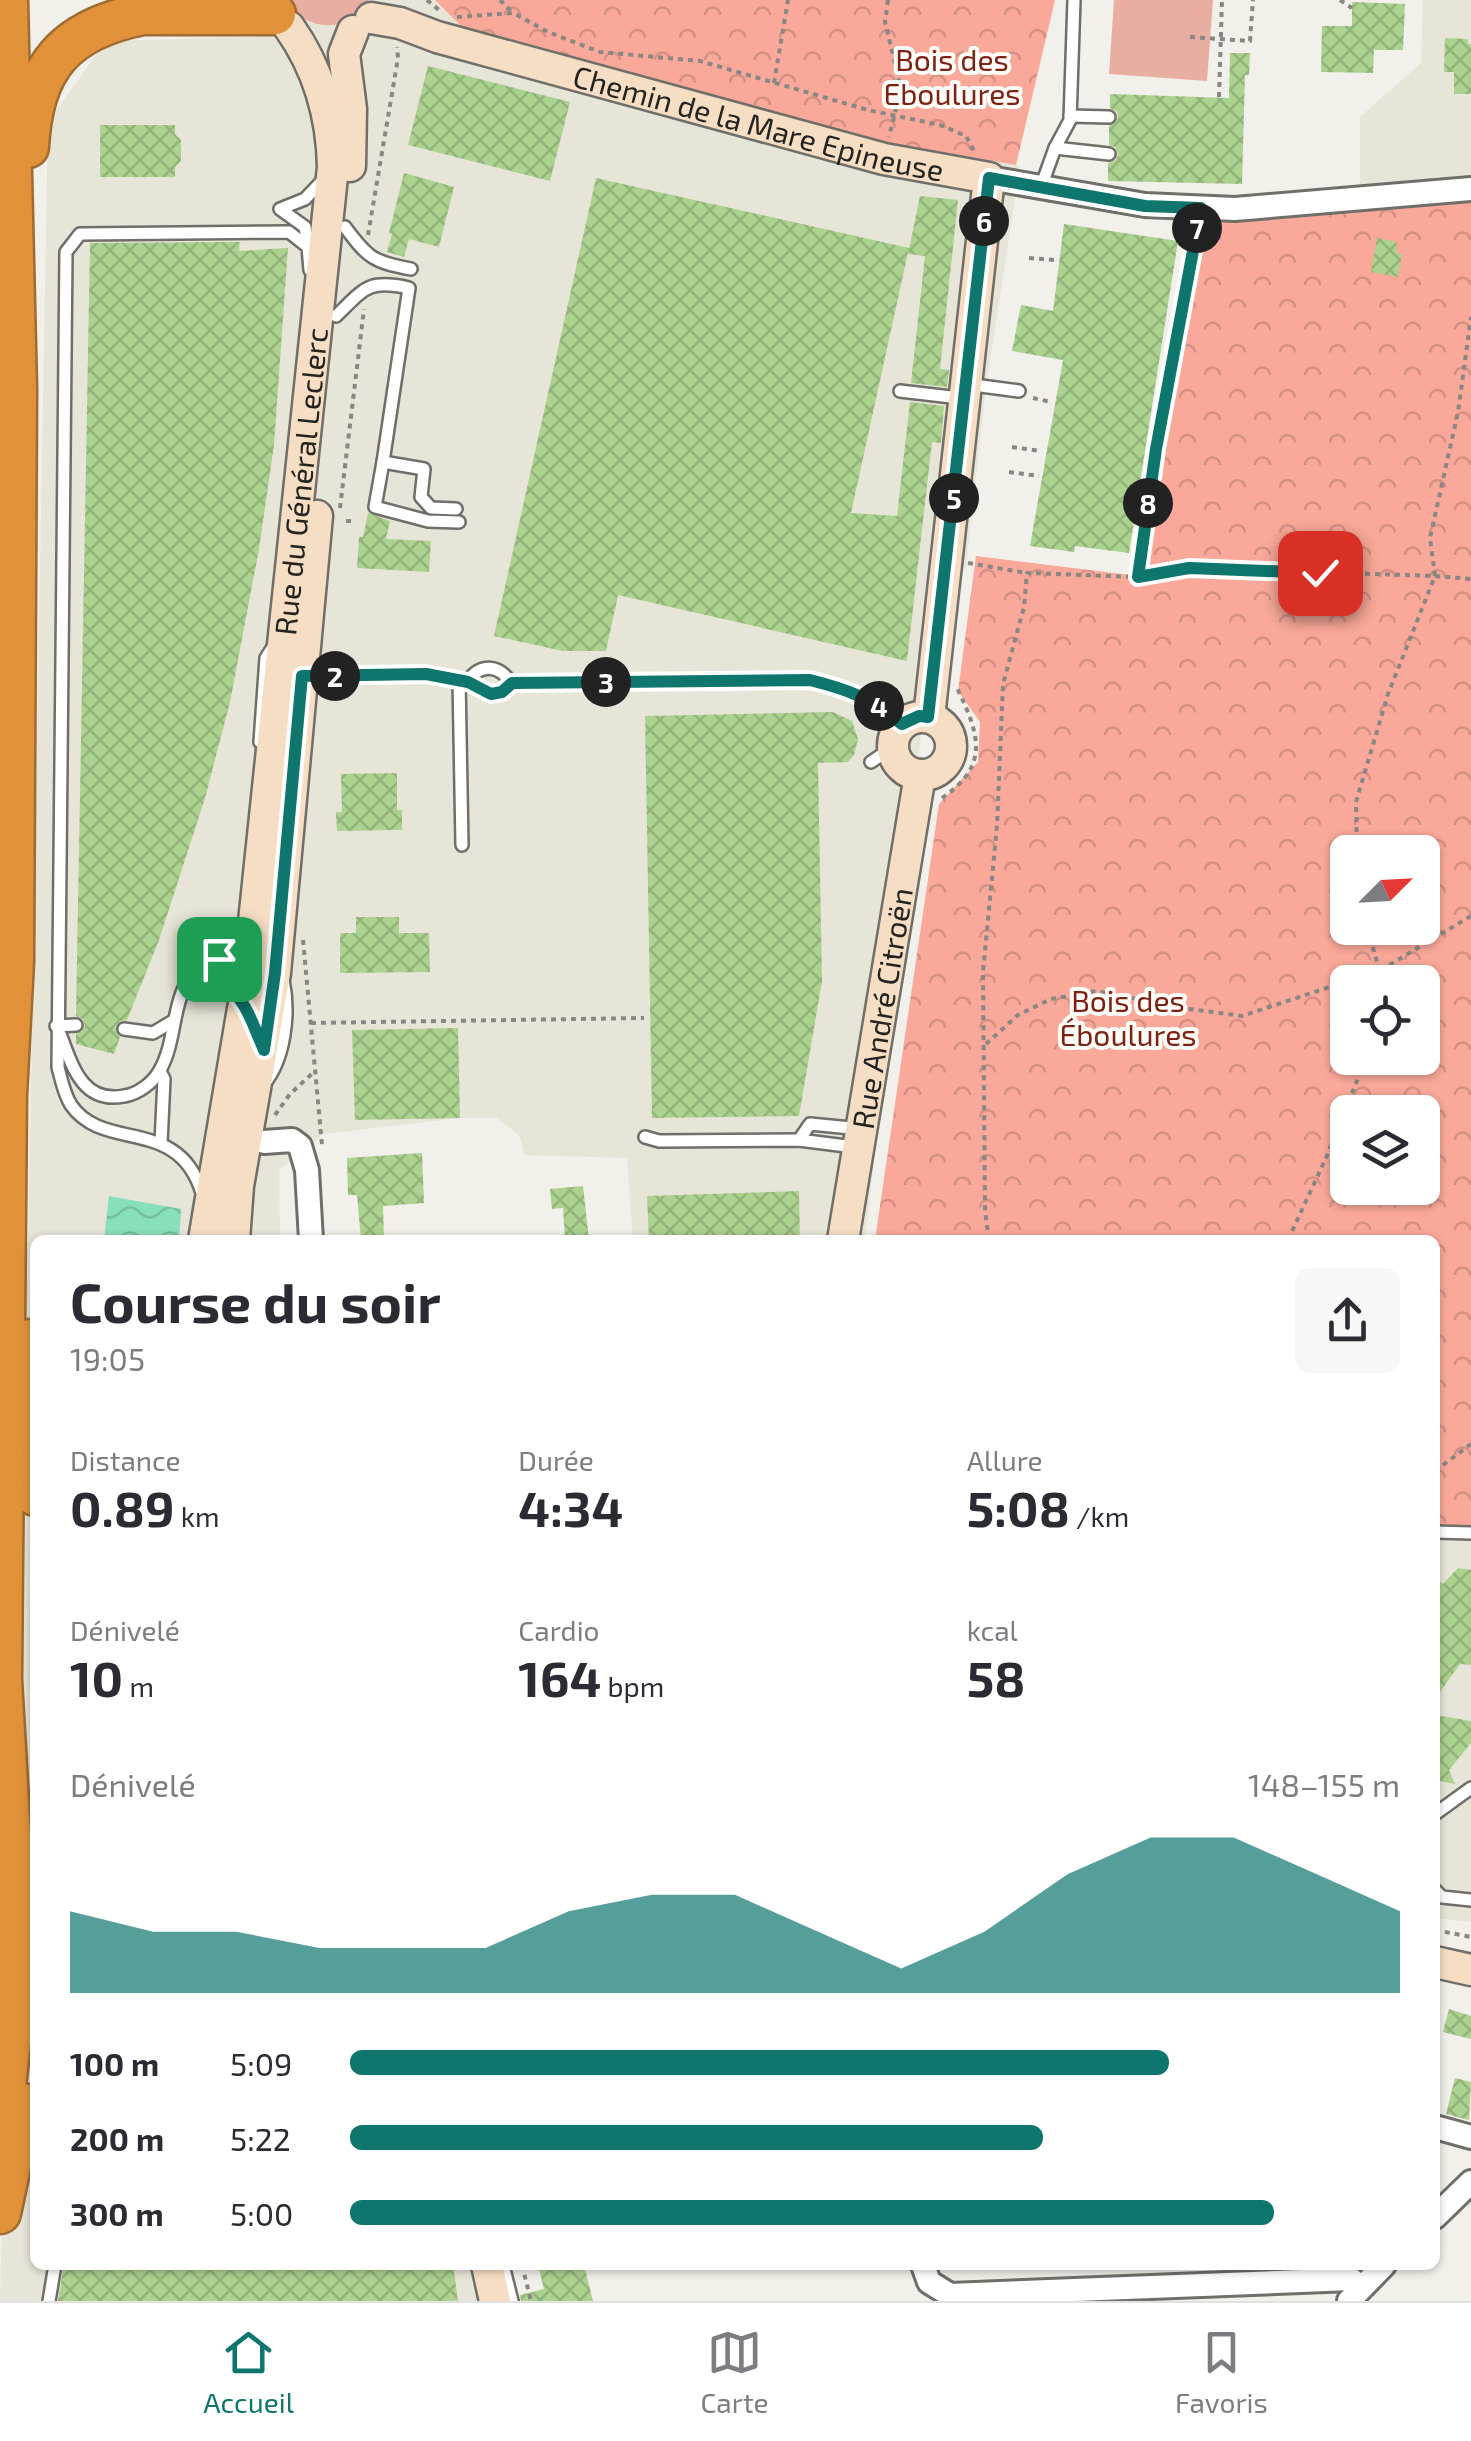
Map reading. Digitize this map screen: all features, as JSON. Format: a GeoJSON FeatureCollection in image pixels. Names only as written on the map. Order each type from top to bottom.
{"type":"FeatureCollection","features":[{"type":"Feature","properties":{"kind":"highway"},"geometry":{"type":"LineString","coordinates":[[0,2129],[16,1999],[1,1680],[6,1094],[13,961],[16,390],[8,0]]}},
{"type":"Feature","properties":{"kind":"highway"},"geometry":{"type":"LineString","coordinates":[[16,390],[28,128],[51,61],[80,35],[122,18],[161,13],[276,14]]}},
{"type":"Feature","properties":{"kind":"highway"},"geometry":{"type":"LineString","coordinates":[[13,961],[30,1339]]}},
{"type":"Feature","properties":{"kind":"highway"},"geometry":{"type":"LineString","coordinates":[[0,2213],[30,2070]]}},
{"type":"Feature","properties":{"kind":"main road","name":"Chemin de la Mare Epineuse"},"geometry":{"type":"LineString","coordinates":[[408,0],[427,20],[465,44]]}},
{"type":"Feature","properties":{"kind":"main road","name":"Chemin de la Mare Epineuse"},"geometry":{"type":"LineString","coordinates":[[276,14],[320,38],[369,16],[884,159],[984,168]]}},
{"type":"Feature","properties":{"kind":"main road","name":"Rue du Général Leclerc"},"geometry":{"type":"LineString","coordinates":[[234,1235],[238,1186],[264,1050],[302,676],[333,167],[326,104],[304,52],[276,14]]}},
{"type":"Feature","properties":{"kind":"main road","name":"Rue du Général Leclerc"},"geometry":{"type":"LineString","coordinates":[[206,1226],[244,1003],[285,627],[326,322],[356,235],[352,127],[344,54],[369,16]]}},
{"type":"Feature","properties":{"kind":"main road"},"geometry":{"type":"LineString","coordinates":[[898,738],[943,724],[952,747],[942,768],[920,775],[901,766],[898,738],[966,392],[984,168]]}},
{"type":"Feature","properties":{"kind":"main road","name":"Rue André Citroën"},"geometry":{"type":"LineString","coordinates":[[844,1235],[920,775]]}},
{"type":"Feature","properties":{"kind":"main road"},"geometry":{"type":"LineString","coordinates":[[1440,1963],[1471,1970]]}},
{"type":"Feature","properties":{"kind":"main road"},"geometry":{"type":"LineString","coordinates":[[487,2270],[496,2301]]}},
{"type":"Feature","properties":{"kind":"street","name":"Chemin de la Mare Epineuse"},"geometry":{"type":"LineString","coordinates":[[984,168],[1042,187],[1145,206],[1235,210],[1471,189]]}},
{"type":"Feature","properties":{"kind":"street"},"geometry":{"type":"LineString","coordinates":[[264,1142],[292,1140],[300,1146],[307,1170],[311,1235]]}},
{"type":"Feature","properties":{"kind":"street"},"geometry":{"type":"LineString","coordinates":[[1440,2128],[1471,2137]]}},
{"type":"Feature","properties":{"kind":"street"},"geometry":{"type":"LineString","coordinates":[[1440,2211],[1471,2182]]}},
{"type":"Feature","properties":{"kind":"street"},"geometry":{"type":"LineString","coordinates":[[924,2270],[928,2282],[950,2295],[1350,2279],[1355,2294],[1379,2270]]}},
{"type":"Feature","properties":{"kind":"lane"},"geometry":{"type":"LineString","coordinates":[[1042,187],[1070,116],[1074,0]]}},
{"type":"Feature","properties":{"kind":"lane"},"geometry":{"type":"LineString","coordinates":[[1070,116],[1110,117]]}},
{"type":"Feature","properties":{"kind":"lane"},"geometry":{"type":"LineString","coordinates":[[1055,148],[1108,154]]}},
{"type":"Feature","properties":{"kind":"lane"},"geometry":{"type":"LineString","coordinates":[[333,167],[306,199],[280,209],[305,227],[326,322],[366,287],[374,284],[410,288],[375,507],[417,518],[459,522]]}},
{"type":"Feature","properties":{"kind":"lane"},"geometry":{"type":"LineString","coordinates":[[206,1226],[191,1165],[161,1143],[97,1124],[72,1106],[58,1067],[66,252],[80,234],[289,232],[308,247]]}},
{"type":"Feature","properties":{"kind":"lane"},"geometry":{"type":"LineString","coordinates":[[356,235],[365,254],[378,263],[412,270]]}},
{"type":"Feature","properties":{"kind":"lane"},"geometry":{"type":"LineString","coordinates":[[900,391],[1019,393]]}},
{"type":"Feature","properties":{"kind":"lane"},"geometry":{"type":"LineString","coordinates":[[383,462],[424,469],[417,518]]}},
{"type":"Feature","properties":{"kind":"lane"},"geometry":{"type":"LineString","coordinates":[[421,496],[432,508],[456,509]]}},
{"type":"Feature","properties":{"kind":"lane"},"geometry":{"type":"LineString","coordinates":[[463,680],[488,668],[501,672],[512,683]]}},
{"type":"Feature","properties":{"kind":"lane"},"geometry":{"type":"LineString","coordinates":[[302,676],[426,674],[463,680],[491,694],[502,692],[512,683],[810,680],[872,700],[898,738]]}},
{"type":"Feature","properties":{"kind":"lane"},"geometry":{"type":"LineString","coordinates":[[462,845],[463,680]]}},
{"type":"Feature","properties":{"kind":"lane"},"geometry":{"type":"LineString","coordinates":[[56,1026],[79,1080],[99,1096],[112,1098],[135,1093],[160,1072],[173,1020],[190,976],[236,946],[258,897]]}},
{"type":"Feature","properties":{"kind":"lane"},"geometry":{"type":"LineString","coordinates":[[254,1096],[276,1071],[288,1002],[276,947]]}},
{"type":"Feature","properties":{"kind":"lane"},"geometry":{"type":"LineString","coordinates":[[190,976],[218,979],[244,1003],[264,1050]]}},
{"type":"Feature","properties":{"kind":"lane"},"geometry":{"type":"LineString","coordinates":[[124,1029],[153,1033],[173,1020]]}},
{"type":"Feature","properties":{"kind":"lane"},"geometry":{"type":"LineString","coordinates":[[56,1026],[76,1025]]}},
{"type":"Feature","properties":{"kind":"lane"},"geometry":{"type":"LineString","coordinates":[[160,1072],[164,1079],[161,1143]]}},
{"type":"Feature","properties":{"kind":"lane"},"geometry":{"type":"LineString","coordinates":[[799,1140],[810,1124],[862,1139]]}},
{"type":"Feature","properties":{"kind":"lane"},"geometry":{"type":"LineString","coordinates":[[645,1136],[660,1141],[862,1139]]}},
{"type":"Feature","properties":{"kind":"lane"},"geometry":{"type":"LineString","coordinates":[[1440,1532],[1471,1533]]}},
{"type":"Feature","properties":{"kind":"lane"},"geometry":{"type":"LineString","coordinates":[[1440,1810],[1471,1788]]}},
{"type":"Feature","properties":{"kind":"lane"},"geometry":{"type":"LineString","coordinates":[[1440,1895],[1471,1900]]}},
{"type":"Feature","properties":{"kind":"lane"},"geometry":{"type":"LineString","coordinates":[[49,2301],[54,2270]]}},
{"type":"Feature","properties":{"kind":"lane"},"geometry":{"type":"LineString","coordinates":[[505,2270],[512,2301]]}},
{"type":"Feature","properties":{"kind":"path"},"geometry":{"type":"LineString","coordinates":[[500,0],[513,13],[548,32],[600,52],[700,62],[940,125],[966,136],[984,168]]}},
{"type":"Feature","properties":{"kind":"path"},"geometry":{"type":"LineString","coordinates":[[774,82],[788,0]]}},
{"type":"Feature","properties":{"kind":"path"},"geometry":{"type":"LineString","coordinates":[[887,145],[901,89],[885,22],[888,0]]}},
{"type":"Feature","properties":{"kind":"path"},"geometry":{"type":"LineString","coordinates":[[1218,97],[1222,0]]}},
{"type":"Feature","properties":{"kind":"path"},"geometry":{"type":"LineString","coordinates":[[1190,37],[1250,41],[1254,0]]}},
{"type":"Feature","properties":{"kind":"path"},"geometry":{"type":"LineString","coordinates":[[1340,0],[1352,8]]}},
{"type":"Feature","properties":{"kind":"path"},"geometry":{"type":"LineString","coordinates":[[447,16],[513,13]]}},
{"type":"Feature","properties":{"kind":"path"},"geometry":{"type":"LineString","coordinates":[[356,235],[398,58]]}},
{"type":"Feature","properties":{"kind":"path"},"geometry":{"type":"LineString","coordinates":[[1138,577],[1174,338],[1201,208]]}},
{"type":"Feature","properties":{"kind":"path"},"geometry":{"type":"LineString","coordinates":[[1029,258],[1055,260]]}},
{"type":"Feature","properties":{"kind":"path"},"geometry":{"type":"LineString","coordinates":[[1357,835],[1356,802],[1388,694],[1434,576],[1430,538],[1458,412],[1471,317]]}},
{"type":"Feature","properties":{"kind":"path"},"geometry":{"type":"LineString","coordinates":[[1019,393],[1051,402]]}},
{"type":"Feature","properties":{"kind":"path"},"geometry":{"type":"LineString","coordinates":[[1012,448],[1041,451]]}},
{"type":"Feature","properties":{"kind":"path"},"geometry":{"type":"LineString","coordinates":[[1009,472],[1040,476]]}},
{"type":"Feature","properties":{"kind":"path"},"geometry":{"type":"LineString","coordinates":[[960,562],[1027,572],[1138,577],[1189,568],[1471,579]]}},
{"type":"Feature","properties":{"kind":"path"},"geometry":{"type":"LineString","coordinates":[[988,1235],[982,972],[997,826],[1003,684],[1024,607],[1027,572]]}},
{"type":"Feature","properties":{"kind":"path"},"geometry":{"type":"LineString","coordinates":[[1389,965],[1471,916]]}},
{"type":"Feature","properties":{"kind":"path"},"geometry":{"type":"LineString","coordinates":[[983,1046],[1018,1015],[1051,999],[1096,991],[1242,1016],[1330,987]]}},
{"type":"Feature","properties":{"kind":"path"},"geometry":{"type":"LineString","coordinates":[[311,1023],[644,1018]]}},
{"type":"Feature","properties":{"kind":"path"},"geometry":{"type":"LineString","coordinates":[[264,1142],[280,1106],[315,1071],[323,1152]]}},
{"type":"Feature","properties":{"kind":"path"},"geometry":{"type":"LineString","coordinates":[[1290,1235],[1359,1075]]}},
{"type":"Feature","properties":{"kind":"path"},"geometry":{"type":"LineString","coordinates":[[1440,1467],[1471,1444]]}},
{"type":"Feature","properties":{"kind":"path"},"geometry":{"type":"LineString","coordinates":[[1440,1931],[1471,1937]]}},
{"type":"Feature","properties":{"kind":"path"},"geometry":{"type":"LineString","coordinates":[[523,2270],[531,2301]]}},
{"type":"Feature","properties":{"kind":"shaded area"},"geometry":{"type":"Polygon","coordinates":[[[258,0],[435,0],[466,31],[1020,166],[986,387],[966,566],[932,636],[866,1235],[633,1235],[627,1158],[524,1155],[520,1136],[497,1118],[460,1118],[323,1134],[279,1170],[280,1235],[30,1235],[30,2270],[492,2270],[498,2301],[0,2301],[28,1246],[48,122],[106,41],[255,37],[258,0]]]}},
{"type":"Feature","properties":{"kind":"shaded area"},"geometry":{"type":"Polygon","coordinates":[[[279,0],[369,0],[347,20],[325,25],[302,18],[279,0]]]}},
{"type":"Feature","properties":{"kind":"shaded area"},"geometry":{"type":"Polygon","coordinates":[[[1114,0],[1213,0],[1207,81],[1109,74],[1114,0]]]}},
{"type":"Feature","properties":{"kind":"shaded area"},"geometry":{"type":"Polygon","coordinates":[[[1423,0],[1471,0],[1471,177],[1360,188],[1360,117],[1421,63],[1423,0]]]}},
{"type":"Feature","properties":{"kind":"shaded area"},"geometry":{"type":"Polygon","coordinates":[[[1471,1530],[1471,1922],[1440,1919],[1440,1531],[1471,1530]]]}},
{"type":"Feature","properties":{"kind":"green space","name":"Bois des Eboulures"},"geometry":{"type":"Polygon","coordinates":[[[435,0],[1055,0],[1016,165],[831,133],[466,31],[435,0]]]}},
{"type":"Feature","properties":{"kind":"green space","name":"Bois des Éboulures"},"geometry":{"type":"Polygon","coordinates":[[[1471,196],[1471,1530],[1440,1531],[1440,1235],[876,1235],[939,804],[978,762],[980,722],[958,691],[976,556],[1138,576],[1181,302],[1199,221],[1471,196]]]}},
{"type":"Feature","properties":{"kind":"water"},"geometry":{"type":"Polygon","coordinates":[[[109,1196],[181,1209],[179,1235],[105,1235],[109,1196]]]}},
{"type":"Feature","properties":{"kind":"building"},"geometry":{"type":"Polygon","coordinates":[[[1352,2],[1405,4],[1403,50],[1374,50],[1373,73],[1321,72],[1322,26],[1352,26],[1352,2]]]}},
{"type":"Feature","properties":{"kind":"building"},"geometry":{"type":"Polygon","coordinates":[[[1445,38],[1468,39],[1471,44],[1471,94],[1454,94],[1454,72],[1444,72],[1445,38]]]}},
{"type":"Feature","properties":{"kind":"building"},"geometry":{"type":"Polygon","coordinates":[[[1230,53],[1250,53],[1249,75],[1245,75],[1242,184],[1108,181],[1108,163],[1116,160],[1118,154],[1109,145],[1109,126],[1118,118],[1110,108],[1110,94],[1229,98],[1230,53]]]}},
{"type":"Feature","properties":{"kind":"building"},"geometry":{"type":"Polygon","coordinates":[[[428,66],[570,102],[550,181],[408,145],[428,66]]]}},
{"type":"Feature","properties":{"kind":"building"},"geometry":{"type":"Polygon","coordinates":[[[100,125],[175,125],[175,134],[181,140],[181,161],[175,167],[175,177],[100,177],[100,125]]]}},
{"type":"Feature","properties":{"kind":"building"},"geometry":{"type":"Polygon","coordinates":[[[404,173],[454,187],[439,247],[409,239],[404,257],[387,252],[404,173]]]}},
{"type":"Feature","properties":{"kind":"building"},"geometry":{"type":"Polygon","coordinates":[[[596,178],[909,248],[851,513],[897,516],[910,402],[944,406],[941,443],[932,442],[907,661],[618,595],[606,651],[563,651],[494,636],[596,178]]]}},
{"type":"Feature","properties":{"kind":"building"},"geometry":{"type":"Polygon","coordinates":[[[920,196],[958,200],[940,369],[949,370],[947,387],[911,383],[925,256],[908,254],[920,196]]]}},
{"type":"Feature","properties":{"kind":"building"},"geometry":{"type":"Polygon","coordinates":[[[1064,224],[1178,241],[1129,553],[1075,546],[1074,552],[1030,546],[1063,360],[1012,351],[1021,305],[1053,311],[1064,224]]]}},
{"type":"Feature","properties":{"kind":"building"},"geometry":{"type":"Polygon","coordinates":[[[1377,238],[1397,242],[1396,253],[1402,254],[1398,277],[1371,272],[1377,238]]]}},
{"type":"Feature","properties":{"kind":"building"},"geometry":{"type":"Polygon","coordinates":[[[240,242],[239,251],[288,248],[274,445],[259,549],[230,702],[205,798],[159,940],[127,1020],[115,1027],[120,1037],[114,1054],[76,1044],[76,1034],[85,1026],[83,1019],[76,1016],[90,243],[240,242]]]}},
{"type":"Feature","properties":{"kind":"building"},"geometry":{"type":"Polygon","coordinates":[[[368,513],[390,521],[386,539],[431,541],[429,572],[357,568],[359,537],[363,537],[368,513]]]}},
{"type":"Feature","properties":{"kind":"building"},"geometry":{"type":"Polygon","coordinates":[[[833,712],[852,721],[858,739],[848,762],[818,763],[822,981],[799,1116],[652,1118],[645,716],[833,712]]]}},
{"type":"Feature","properties":{"kind":"building"},"geometry":{"type":"Polygon","coordinates":[[[397,773],[397,810],[402,810],[402,830],[337,831],[336,812],[342,812],[341,774],[397,773]]]}},
{"type":"Feature","properties":{"kind":"building"},"geometry":{"type":"Polygon","coordinates":[[[356,917],[399,917],[399,933],[429,933],[430,972],[340,973],[340,933],[356,933],[356,917]]]}},
{"type":"Feature","properties":{"kind":"building"},"geometry":{"type":"Polygon","coordinates":[[[458,1028],[460,1118],[355,1120],[352,1030],[458,1028]]]}},
{"type":"Feature","properties":{"kind":"building"},"geometry":{"type":"Polygon","coordinates":[[[422,1153],[424,1203],[383,1206],[384,1235],[361,1235],[357,1195],[348,1195],[347,1158],[422,1153]]]}},
{"type":"Feature","properties":{"kind":"building"},"geometry":{"type":"Polygon","coordinates":[[[583,1186],[588,1235],[565,1235],[563,1208],[552,1209],[550,1189],[583,1186]]]}},
{"type":"Feature","properties":{"kind":"building"},"geometry":{"type":"Polygon","coordinates":[[[799,1191],[800,1235],[649,1235],[647,1196],[799,1191]]]}},
{"type":"Feature","properties":{"kind":"building"},"geometry":{"type":"Polygon","coordinates":[[[1458,1568],[1471,1570],[1471,1665],[1460,1664],[1440,1692],[1440,1582],[1443,1584],[1458,1568]]]}},
{"type":"Feature","properties":{"kind":"building"},"geometry":{"type":"Polygon","coordinates":[[[1440,1716],[1471,1721],[1471,1743],[1449,1770],[1455,1784],[1440,1781],[1440,1716]]]}},
{"type":"Feature","properties":{"kind":"building"},"geometry":{"type":"Polygon","coordinates":[[[1449,2009],[1471,2016],[1471,2039],[1443,2032],[1449,2009]]]}},
{"type":"Feature","properties":{"kind":"building"},"geometry":{"type":"Polygon","coordinates":[[[1455,2078],[1471,2082],[1469,2120],[1446,2114],[1455,2078]]]}},
{"type":"Feature","properties":{"kind":"building"},"geometry":{"type":"Polygon","coordinates":[[[63,2270],[454,2270],[458,2301],[58,2301],[63,2270]]]}},
{"type":"Feature","properties":{"kind":"building"},"geometry":{"type":"Polygon","coordinates":[[[539,2270],[585,2270],[593,2301],[521,2301],[520,2295],[544,2289],[539,2270]]]}},
{"type":"Feature","properties":{"kind":"route"},"geometry":{"type":"LineString","coordinates":[[219,959],[190,976],[226,983],[244,1003],[264,1050],[275,973],[302,676],[426,674],[468,682],[491,694],[502,692],[512,683],[810,680],[872,700],[902,724],[919,716],[928,717],[989,178],[1145,206],[1201,208],[1181,302],[1138,577],[1189,568],[1320,573]]}}]}
